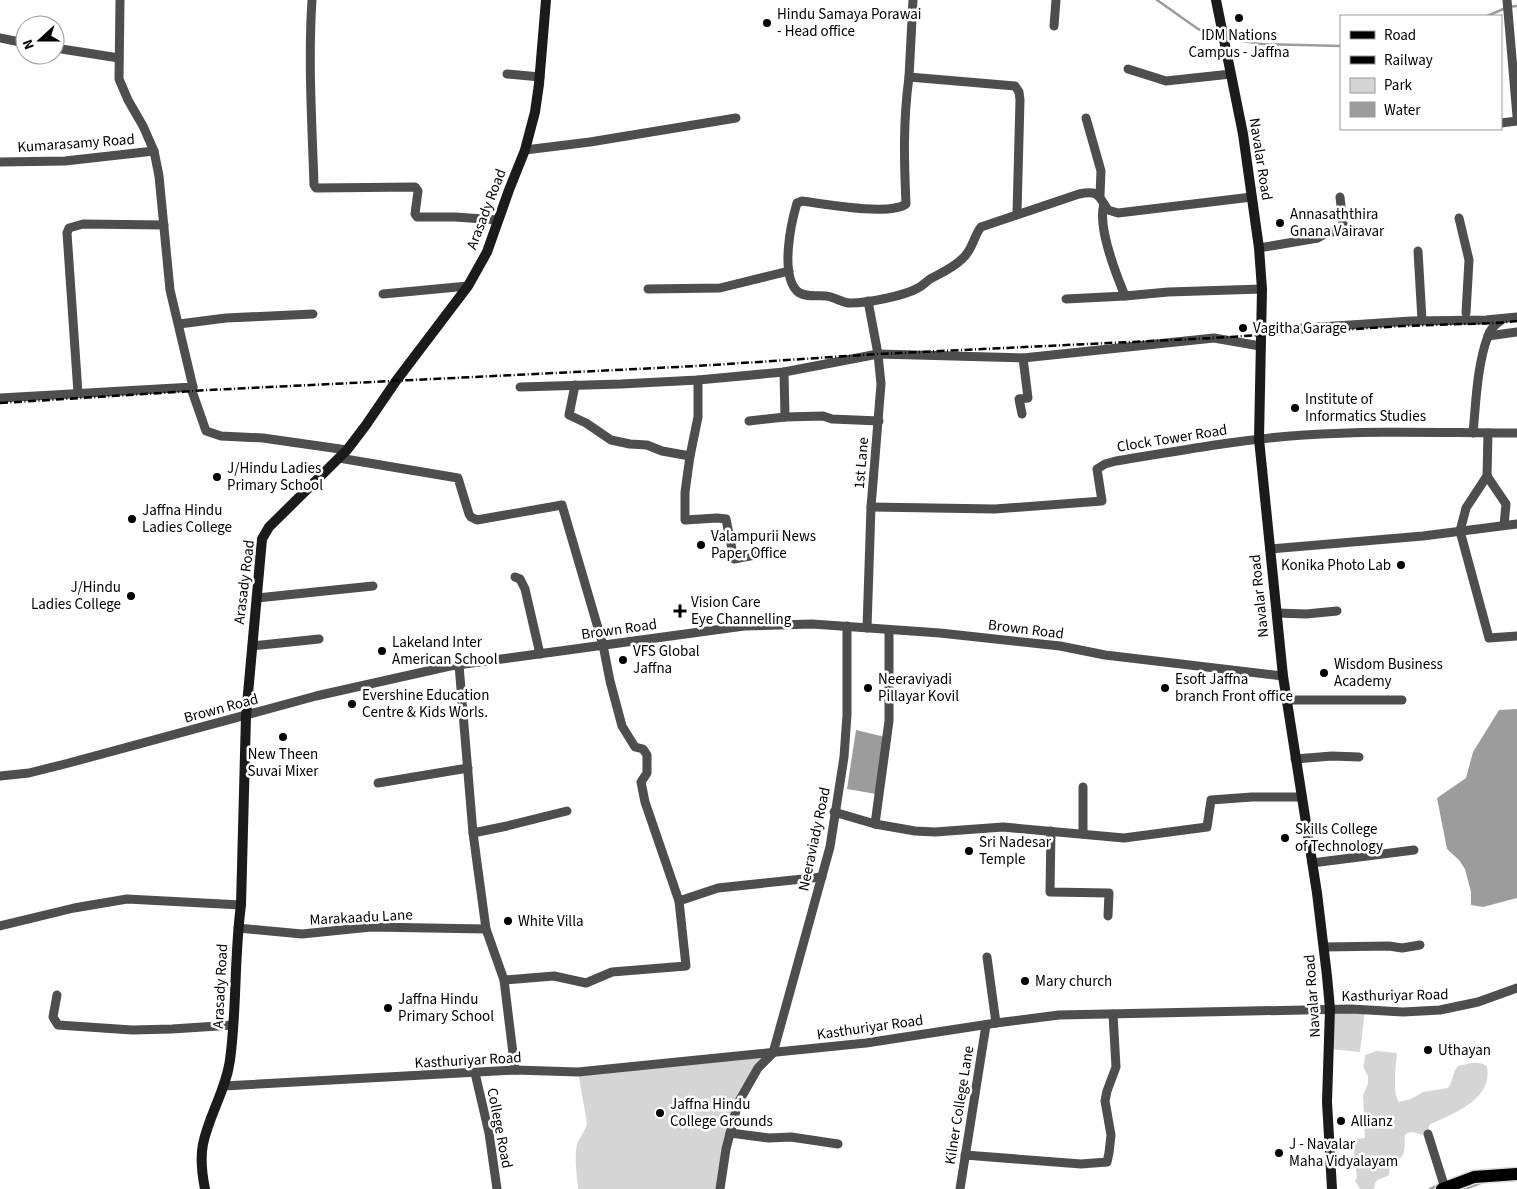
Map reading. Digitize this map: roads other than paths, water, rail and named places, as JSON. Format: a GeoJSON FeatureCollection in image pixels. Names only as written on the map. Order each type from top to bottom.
{"type":"FeatureCollection","features":[{"type":"Feature","properties":{"kind":"main road","name":"Arasady Road"},"geometry":{"type":"LineString","coordinates":[[205,1189],[201,1160],[203,1144],[224,1086],[230,1061],[240,905],[246,716],[262,539],[269,527],[347,450],[396,380],[468,286],[487,252],[525,150],[535,112],[540,77],[546,0]]}},
{"type":"Feature","properties":{"kind":"main road","name":"Navalar Road"},"geometry":{"type":"LineString","coordinates":[[1216,0],[1243,134],[1259,248],[1262,289],[1259,439],[1283,676],[1295,759],[1297,798],[1312,863],[1324,947],[1330,1009],[1327,1102],[1332,1189]]}},
{"type":"Feature","properties":{"kind":"main road"},"geometry":{"type":"LineString","coordinates":[[1444,1188],[1474,1176],[1517,1174]]}},
{"type":"Feature","properties":{"kind":"street"},"geometry":{"type":"LineString","coordinates":[[120,0],[119,79],[154,151],[159,176],[170,290],[193,387],[192,391],[206,431],[221,436],[263,438],[347,450]]}},
{"type":"Feature","properties":{"kind":"street"},"geometry":{"type":"LineString","coordinates":[[312,0],[310,88],[316,188],[415,187],[418,191],[415,214],[417,217],[498,220]]}},
{"type":"Feature","properties":{"kind":"street"},"geometry":{"type":"LineString","coordinates":[[913,0],[909,77],[903,139],[906,204],[899,208],[872,208],[797,203],[792,218],[788,251],[789,271],[796,290],[802,295],[831,297],[850,304],[868,302],[906,293],[919,288],[928,280],[946,271],[963,259],[972,247],[981,227],[1017,213],[1079,194],[1095,192],[1100,195]]}},
{"type":"Feature","properties":{"kind":"street"},"geometry":{"type":"LineString","coordinates":[[1054,26],[1056,0]]}},
{"type":"Feature","properties":{"kind":"street"},"geometry":{"type":"LineString","coordinates":[[1508,0],[1517,116]]}},
{"type":"Feature","properties":{"kind":"street"},"geometry":{"type":"LineString","coordinates":[[0,38],[15,41]]}},
{"type":"Feature","properties":{"kind":"street"},"geometry":{"type":"LineString","coordinates":[[65,50],[119,58]]}},
{"type":"Feature","properties":{"kind":"street"},"geometry":{"type":"LineString","coordinates":[[1128,69],[1166,81],[1231,74]]}},
{"type":"Feature","properties":{"kind":"street"},"geometry":{"type":"LineString","coordinates":[[507,74],[540,77]]}},
{"type":"Feature","properties":{"kind":"street"},"geometry":{"type":"LineString","coordinates":[[909,77],[1015,86],[1019,92],[1020,100],[1017,213]]}},
{"type":"Feature","properties":{"kind":"street"},"geometry":{"type":"LineString","coordinates":[[525,150],[590,142],[736,118]]}},
{"type":"Feature","properties":{"kind":"street"},"geometry":{"type":"LineString","coordinates":[[1086,118],[1101,171],[1100,195],[1108,210],[1118,213],[1252,197]]}},
{"type":"Feature","properties":{"kind":"street"},"geometry":{"type":"LineString","coordinates":[[1502,123],[1517,121]]}},
{"type":"Feature","properties":{"kind":"street","name":"Kumarasamy Road"},"geometry":{"type":"LineString","coordinates":[[0,162],[65,161],[154,151]]}},
{"type":"Feature","properties":{"kind":"street"},"geometry":{"type":"LineString","coordinates":[[1259,248],[1318,238],[1326,232],[1342,230],[1340,197]]}},
{"type":"Feature","properties":{"kind":"street"},"geometry":{"type":"LineString","coordinates":[[1104,204],[1102,222],[1125,296]]}},
{"type":"Feature","properties":{"kind":"street"},"geometry":{"type":"LineString","coordinates":[[1459,218],[1469,260],[1466,313]]}},
{"type":"Feature","properties":{"kind":"street"},"geometry":{"type":"LineString","coordinates":[[78,393],[67,233],[69,228],[83,224],[164,224]]}},
{"type":"Feature","properties":{"kind":"street"},"geometry":{"type":"LineString","coordinates":[[1418,251],[1422,320]]}},
{"type":"Feature","properties":{"kind":"street"},"geometry":{"type":"LineString","coordinates":[[648,289],[720,288],[789,271]]}},
{"type":"Feature","properties":{"kind":"street"},"geometry":{"type":"LineString","coordinates":[[383,294],[468,286]]}},
{"type":"Feature","properties":{"kind":"street"},"geometry":{"type":"LineString","coordinates":[[1066,299],[1168,292],[1262,289]]}},
{"type":"Feature","properties":{"kind":"street","name":"1st Lane"},"geometry":{"type":"LineString","coordinates":[[866,628],[871,506],[881,384],[878,354],[868,302]]}},
{"type":"Feature","properties":{"kind":"street"},"geometry":{"type":"LineString","coordinates":[[179,324],[226,318],[313,314]]}},
{"type":"Feature","properties":{"kind":"street"},"geometry":{"type":"LineString","coordinates":[[1260,331],[1422,320],[1486,320],[1517,316]]}},
{"type":"Feature","properties":{"kind":"street"},"geometry":{"type":"LineString","coordinates":[[1473,433],[1480,372],[1488,336],[1496,323],[1506,318]]}},
{"type":"Feature","properties":{"kind":"street"},"geometry":{"type":"LineString","coordinates":[[1488,336],[1517,332]]}},
{"type":"Feature","properties":{"kind":"street"},"geometry":{"type":"LineString","coordinates":[[520,386],[575,386],[698,380],[784,372],[878,354],[1023,358],[1214,338],[1260,346]]}},
{"type":"Feature","properties":{"kind":"street"},"geometry":{"type":"LineString","coordinates":[[1022,414],[1020,399],[1028,398],[1023,358]]}},
{"type":"Feature","properties":{"kind":"street"},"geometry":{"type":"LineString","coordinates":[[784,372],[785,417]]}},
{"type":"Feature","properties":{"kind":"street"},"geometry":{"type":"LineString","coordinates":[[698,380],[698,417],[685,492],[685,520],[726,519],[734,559],[767,553]]}},
{"type":"Feature","properties":{"kind":"street"},"geometry":{"type":"LineString","coordinates":[[575,386],[569,414],[611,440],[647,445],[662,451],[690,456]]}},
{"type":"Feature","properties":{"kind":"street"},"geometry":{"type":"LineString","coordinates":[[0,398],[193,387]]}},
{"type":"Feature","properties":{"kind":"street"},"geometry":{"type":"LineString","coordinates":[[749,421],[785,417],[823,416],[832,419],[879,421]]}},
{"type":"Feature","properties":{"kind":"street","name":"Clock Tower Road"},"geometry":{"type":"LineString","coordinates":[[871,506],[995,508],[1102,501],[1097,469],[1105,464],[1259,439],[1358,433],[1517,433]]}},
{"type":"Feature","properties":{"kind":"street"},"geometry":{"type":"LineString","coordinates":[[1488,433],[1487,476],[1466,508],[1460,531],[1489,638],[1517,636]]}},
{"type":"Feature","properties":{"kind":"street"},"geometry":{"type":"LineString","coordinates":[[340,458],[458,478],[469,514],[477,520],[562,505],[603,645],[622,726],[635,747],[643,749],[648,754],[647,773],[641,782],[644,802],[679,901],[686,966],[612,972],[586,984],[554,976],[504,980]]}},
{"type":"Feature","properties":{"kind":"street"},"geometry":{"type":"LineString","coordinates":[[1487,476],[1506,504],[1504,525]]}},
{"type":"Feature","properties":{"kind":"street"},"geometry":{"type":"LineString","coordinates":[[1270,549],[1423,536],[1517,524]]}},
{"type":"Feature","properties":{"kind":"street"},"geometry":{"type":"LineString","coordinates":[[515,577],[520,580],[525,588],[540,654]]}},
{"type":"Feature","properties":{"kind":"street"},"geometry":{"type":"LineString","coordinates":[[258,598],[373,586]]}},
{"type":"Feature","properties":{"kind":"street"},"geometry":{"type":"LineString","coordinates":[[1277,613],[1306,614],[1337,610]]}},
{"type":"Feature","properties":{"kind":"street","name":"Brown Road"},"geometry":{"type":"LineString","coordinates":[[0,776],[29,773],[316,696],[459,665],[744,626],[812,624],[940,633],[1060,646],[1114,656],[1283,676]]}},
{"type":"Feature","properties":{"kind":"street","name":"Neeraviady Road"},"geometry":{"type":"LineString","coordinates":[[773,1053],[830,847],[847,715],[847,626]]}},
{"type":"Feature","properties":{"kind":"street"},"geometry":{"type":"LineString","coordinates":[[875,824],[889,721],[889,630]]}},
{"type":"Feature","properties":{"kind":"street"},"geometry":{"type":"LineString","coordinates":[[252,646],[319,639]]}},
{"type":"Feature","properties":{"kind":"street"},"geometry":{"type":"LineString","coordinates":[[459,665],[473,833],[486,929],[504,980],[514,1070]]}},
{"type":"Feature","properties":{"kind":"street"},"geometry":{"type":"LineString","coordinates":[[1286,700],[1402,700]]}},
{"type":"Feature","properties":{"kind":"street"},"geometry":{"type":"LineString","coordinates":[[1295,759],[1332,756],[1359,757]]}},
{"type":"Feature","properties":{"kind":"street"},"geometry":{"type":"LineString","coordinates":[[378,783],[468,768]]}},
{"type":"Feature","properties":{"kind":"street"},"geometry":{"type":"LineString","coordinates":[[1083,787],[1083,834]]}},
{"type":"Feature","properties":{"kind":"street"},"geometry":{"type":"LineString","coordinates":[[834,812],[875,824],[935,832],[1003,827],[1124,838],[1207,827],[1211,800],[1252,797],[1297,798]]}},
{"type":"Feature","properties":{"kind":"street"},"geometry":{"type":"LineString","coordinates":[[473,833],[567,811]]}},
{"type":"Feature","properties":{"kind":"street"},"geometry":{"type":"LineString","coordinates":[[1051,831],[1050,892],[1109,892],[1108,916]]}},
{"type":"Feature","properties":{"kind":"street"},"geometry":{"type":"LineString","coordinates":[[1312,863],[1414,850]]}},
{"type":"Feature","properties":{"kind":"street"},"geometry":{"type":"LineString","coordinates":[[679,901],[718,888],[822,877]]}},
{"type":"Feature","properties":{"kind":"street"},"geometry":{"type":"LineString","coordinates":[[0,926],[74,908],[127,900],[240,905]]}},
{"type":"Feature","properties":{"kind":"street","name":"Marakaadu Lane"},"geometry":{"type":"LineString","coordinates":[[238,928],[302,934],[372,928],[486,929]]}},
{"type":"Feature","properties":{"kind":"street"},"geometry":{"type":"LineString","coordinates":[[1324,947],[1389,946],[1402,948],[1420,945]]}},
{"type":"Feature","properties":{"kind":"street"},"geometry":{"type":"LineString","coordinates":[[987,957],[996,1023]]}},
{"type":"Feature","properties":{"kind":"street","name":"Kasthuriyar Road"},"geometry":{"type":"LineString","coordinates":[[224,1086],[514,1070],[578,1072],[866,1043],[1059,1015],[1330,1009],[1403,1012],[1447,1010],[1516,990]]}},
{"type":"Feature","properties":{"kind":"street"},"geometry":{"type":"LineString","coordinates":[[57,995],[53,1016],[58,1025],[132,1030],[233,1024]]}},
{"type":"Feature","properties":{"kind":"street"},"geometry":{"type":"LineString","coordinates":[[965,1155],[1081,1164],[1107,1162],[1110,1153],[1111,1136],[1105,1101],[1116,1067],[1113,1014]]}},
{"type":"Feature","properties":{"kind":"street","name":"Kilner College Lane"},"geometry":{"type":"LineString","coordinates":[[960,1189],[986,1025]]}},
{"type":"Feature","properties":{"kind":"street"},"geometry":{"type":"LineString","coordinates":[[720,1189],[726,1149],[738,1104],[758,1068],[773,1053]]}},
{"type":"Feature","properties":{"kind":"street","name":"College Road"},"geometry":{"type":"LineString","coordinates":[[475,1073],[489,1133],[497,1189]]}},
{"type":"Feature","properties":{"kind":"street"},"geometry":{"type":"LineString","coordinates":[[730,1133],[769,1138],[791,1137],[838,1144]]}},
{"type":"Feature","properties":{"kind":"street"},"geometry":{"type":"LineString","coordinates":[[1428,1134],[1444,1188]]}},
{"type":"Feature","properties":{"kind":"water"},"geometry":{"type":"Polygon","coordinates":[[[1517,709],[1517,898],[1483,907],[1471,905],[1471,892],[1465,869],[1459,860],[1447,849],[1437,798],[1466,778],[1473,752],[1499,710],[1517,709]]]}},
{"type":"Feature","properties":{"kind":"water"},"geometry":{"type":"Polygon","coordinates":[[[856,730],[885,737],[876,794],[847,789],[856,730]]]}},
{"type":"Feature","properties":{"kind":"waterway"},"geometry":{"type":"LineString","coordinates":[[1157,0],[1198,29],[1220,37]]}},
{"type":"Feature","properties":{"kind":"waterway"},"geometry":{"type":"LineString","coordinates":[[1489,15],[1508,7],[1517,6]]}},
{"type":"Feature","properties":{"kind":"waterway"},"geometry":{"type":"LineString","coordinates":[[1228,39],[1262,44],[1340,46]]}},
{"type":"Feature","properties":{"kind":"waterway"},"geometry":{"type":"LineString","coordinates":[[1465,1189],[1483,1182]]}},
{"type":"Feature","properties":{"kind":"waterway"},"geometry":{"type":"LineString","coordinates":[[1430,1189],[1438,1185]]}},
{"type":"Feature","properties":{"kind":"railway"},"geometry":{"type":"LineString","coordinates":[[0,403],[209,390],[697,366],[878,354],[1517,321]]}},
{"type":"Feature","properties":{"kind":"place","name":"IDM Nations Campus - Jaffna"},"geometry":{"type":"Point","coordinates":[1239,18]}},
{"type":"Feature","properties":{"kind":"place","name":"Hindu Samaya Porawai - Head office"},"geometry":{"type":"Point","coordinates":[767,23]}},
{"type":"Feature","properties":{"kind":"place","name":"Annasaththira Gnana Vairavar"},"geometry":{"type":"Point","coordinates":[1280,223]}},
{"type":"Feature","properties":{"kind":"place","name":"Vagitha Garage"},"geometry":{"type":"Point","coordinates":[1243,328]}},
{"type":"Feature","properties":{"kind":"place","name":"Institute of Informatics Studies"},"geometry":{"type":"Point","coordinates":[1295,408]}},
{"type":"Feature","properties":{"kind":"place","name":"J/Hindu Ladies Primary School"},"geometry":{"type":"Point","coordinates":[217,477]}},
{"type":"Feature","properties":{"kind":"place","name":"Jaffna Hindu Ladies College"},"geometry":{"type":"Point","coordinates":[132,519]}},
{"type":"Feature","properties":{"kind":"place","name":"Valampurii News Paper Office"},"geometry":{"type":"Point","coordinates":[701,545]}},
{"type":"Feature","properties":{"kind":"place","name":"Konika Photo Lab"},"geometry":{"type":"Point","coordinates":[1401,565]}},
{"type":"Feature","properties":{"kind":"place","name":"J/Hindu Ladies College"},"geometry":{"type":"Point","coordinates":[131,596]}},
{"type":"Feature","properties":{"kind":"place","name":"Vision Care Eye Channelling"},"geometry":{"type":"Point","coordinates":[680,611]}},
{"type":"Feature","properties":{"kind":"place","name":"Lakeland Inter American School"},"geometry":{"type":"Point","coordinates":[382,651]}},
{"type":"Feature","properties":{"kind":"place","name":"VFS Global Jaffna"},"geometry":{"type":"Point","coordinates":[623,660]}},
{"type":"Feature","properties":{"kind":"place","name":"Wisdom Business Academy"},"geometry":{"type":"Point","coordinates":[1324,673]}},
{"type":"Feature","properties":{"kind":"place","name":"Neeraviyadi Pillayar Kovil"},"geometry":{"type":"Point","coordinates":[868,688]}},
{"type":"Feature","properties":{"kind":"place","name":"Esoft Jaffna branch Front office"},"geometry":{"type":"Point","coordinates":[1165,688]}},
{"type":"Feature","properties":{"kind":"place","name":"Evershine Education Centre & Kids Worls."},"geometry":{"type":"Point","coordinates":[352,704]}},
{"type":"Feature","properties":{"kind":"place","name":"New Theen Suvai Mixer"},"geometry":{"type":"Point","coordinates":[283,737]}},
{"type":"Feature","properties":{"kind":"place","name":"Skills College of Technology"},"geometry":{"type":"Point","coordinates":[1285,838]}},
{"type":"Feature","properties":{"kind":"place","name":"Sri Nadesar Temple"},"geometry":{"type":"Point","coordinates":[969,851]}},
{"type":"Feature","properties":{"kind":"place","name":"White Villa"},"geometry":{"type":"Point","coordinates":[508,921]}},
{"type":"Feature","properties":{"kind":"place","name":"Mary church"},"geometry":{"type":"Point","coordinates":[1025,981]}},
{"type":"Feature","properties":{"kind":"place","name":"Jaffna Hindu Primary School"},"geometry":{"type":"Point","coordinates":[388,1008]}},
{"type":"Feature","properties":{"kind":"place","name":"Uthayan"},"geometry":{"type":"Point","coordinates":[1428,1050]}},
{"type":"Feature","properties":{"kind":"place","name":"Jaffna Hindu College Grounds"},"geometry":{"type":"Point","coordinates":[660,1113]}},
{"type":"Feature","properties":{"kind":"place","name":"Allianz"},"geometry":{"type":"Point","coordinates":[1341,1121]}},
{"type":"Feature","properties":{"kind":"place","name":"J - Navalar Maha Vidyalayam"},"geometry":{"type":"Point","coordinates":[1279,1153]}}]}
